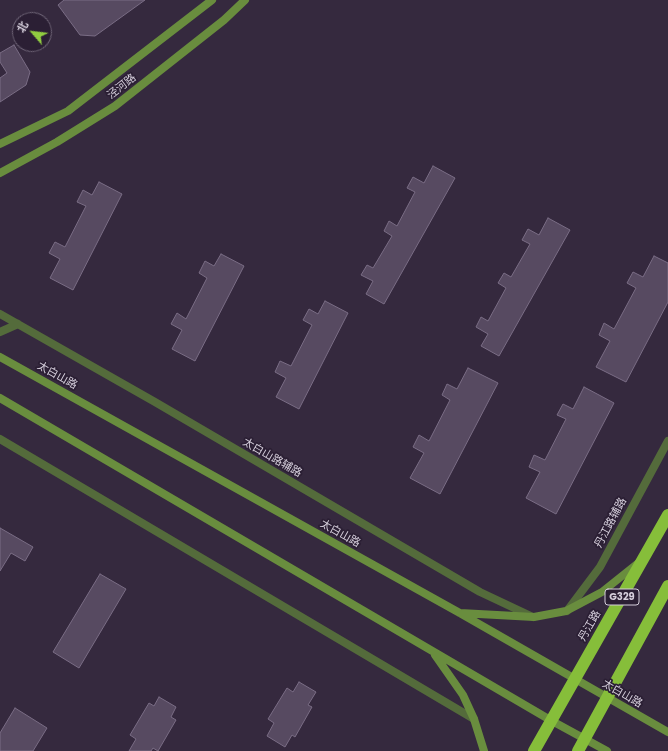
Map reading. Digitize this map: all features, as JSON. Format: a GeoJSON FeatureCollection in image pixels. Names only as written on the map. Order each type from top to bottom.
{"type":"FeatureCollection","features":[{"type":"Feature","properties":{"kind":"highway","name":"丹江路"},"geometry":{"type":"LineString","coordinates":[[534,751],[552,722],[574,679],[644,559],[668,514]]}},
{"type":"Feature","properties":{"kind":"highway","name":"G329"},"geometry":{"type":"LineString","coordinates":[[578,751],[608,699],[668,586]]}},
{"type":"Feature","properties":{"kind":"main road","name":"泾河路"},"geometry":{"type":"LineString","coordinates":[[0,144],[68,111],[212,0]]}},
{"type":"Feature","properties":{"kind":"main road","name":"泾河路"},"geometry":{"type":"LineString","coordinates":[[0,173],[57,142],[115,106],[224,20],[245,0]]}},
{"type":"Feature","properties":{"kind":"main road","name":"太白山路"},"geometry":{"type":"LineString","coordinates":[[0,356],[458,612],[668,732]]}},
{"type":"Feature","properties":{"kind":"main road"},"geometry":{"type":"LineString","coordinates":[[0,398],[552,722],[607,751]]}},
{"type":"Feature","properties":{"kind":"main road"},"geometry":{"type":"LineString","coordinates":[[458,612],[534,617],[566,611],[602,592],[644,559]]}},
{"type":"Feature","properties":{"kind":"main road"},"geometry":{"type":"LineString","coordinates":[[434,652],[463,695],[474,719],[484,751]]}},
{"type":"Feature","properties":{"kind":"street","name":"太白山路辅路"},"geometry":{"type":"LineString","coordinates":[[0,314],[480,592],[534,617]]}},
{"type":"Feature","properties":{"kind":"street"},"geometry":{"type":"LineString","coordinates":[[0,332],[18,324]]}},
{"type":"Feature","properties":{"kind":"street"},"geometry":{"type":"LineString","coordinates":[[0,439],[474,719]]}},
{"type":"Feature","properties":{"kind":"street","name":"丹江路辅路"},"geometry":{"type":"LineString","coordinates":[[566,611],[600,567],[668,441]]}},
{"type":"Feature","properties":{"kind":"building"},"geometry":{"type":"Polygon","coordinates":[[[64,0],[145,0],[95,36],[80,35],[58,5],[64,0]]]}},
{"type":"Feature","properties":{"kind":"building"},"geometry":{"type":"Polygon","coordinates":[[[12,46],[12,52],[18,52],[30,72],[26,85],[0,102],[0,78],[7,73],[0,62],[0,53],[12,46]]]}},
{"type":"Feature","properties":{"kind":"building"},"geometry":{"type":"Polygon","coordinates":[[[433,166],[455,178],[384,304],[366,294],[373,281],[361,275],[367,265],[373,268],[392,236],[384,231],[389,221],[397,226],[415,192],[407,188],[413,177],[424,183],[433,166]]]}},
{"type":"Feature","properties":{"kind":"building"},"geometry":{"type":"Polygon","coordinates":[[[99,182],[122,194],[73,290],[50,278],[60,259],[49,253],[55,242],[65,247],[86,206],[77,202],[83,190],[92,195],[99,182]]]}},
{"type":"Feature","properties":{"kind":"building"},"geometry":{"type":"Polygon","coordinates":[[[548,218],[570,230],[499,356],[481,346],[488,334],[476,327],[481,317],[488,321],[506,288],[498,283],[504,273],[511,277],[530,244],[522,240],[528,229],[539,235],[548,218]]]}},
{"type":"Feature","properties":{"kind":"building"},"geometry":{"type":"Polygon","coordinates":[[[221,254],[244,266],[195,361],[172,349],[182,330],[171,324],[177,313],[186,319],[207,278],[199,273],[205,261],[214,266],[221,254]]]}},
{"type":"Feature","properties":{"kind":"building"},"geometry":{"type":"Polygon","coordinates":[[[654,256],[668,263],[668,302],[626,382],[596,367],[610,341],[599,335],[604,323],[614,329],[636,288],[627,283],[633,272],[643,277],[654,256]]]}},
{"type":"Feature","properties":{"kind":"building"},"geometry":{"type":"Polygon","coordinates":[[[325,301],[348,313],[299,409],[276,397],[286,378],[275,372],[280,361],[291,366],[312,325],[303,320],[309,309],[318,314],[325,301]]]}},
{"type":"Feature","properties":{"kind":"building"},"geometry":{"type":"Polygon","coordinates":[[[468,368],[498,383],[440,494],[410,478],[424,453],[413,447],[419,435],[429,441],[450,400],[442,395],[447,384],[457,389],[468,368]]]}},
{"type":"Feature","properties":{"kind":"building"},"geometry":{"type":"Polygon","coordinates":[[[584,387],[614,403],[556,514],[526,498],[540,472],[529,467],[534,455],[545,460],[566,419],[557,415],[563,404],[573,409],[584,387]]]}},
{"type":"Feature","properties":{"kind":"building"},"geometry":{"type":"Polygon","coordinates":[[[0,528],[33,547],[25,561],[11,553],[0,571],[0,528]]]}},
{"type":"Feature","properties":{"kind":"building"},"geometry":{"type":"Polygon","coordinates":[[[100,574],[126,589],[79,668],[53,652],[100,574]]]}},
{"type":"Feature","properties":{"kind":"building"},"geometry":{"type":"Polygon","coordinates":[[[299,682],[316,692],[308,705],[312,707],[295,737],[292,735],[285,747],[267,736],[274,723],[268,719],[287,688],[293,692],[299,682]]]}},
{"type":"Feature","properties":{"kind":"building"},"geometry":{"type":"Polygon","coordinates":[[[159,697],[176,707],[171,717],[176,720],[158,751],[153,748],[151,751],[129,751],[136,739],[130,735],[149,703],[154,706],[159,697]]]}},
{"type":"Feature","properties":{"kind":"building"},"geometry":{"type":"Polygon","coordinates":[[[15,708],[47,728],[33,751],[0,751],[0,733],[15,708]]]}}]}
